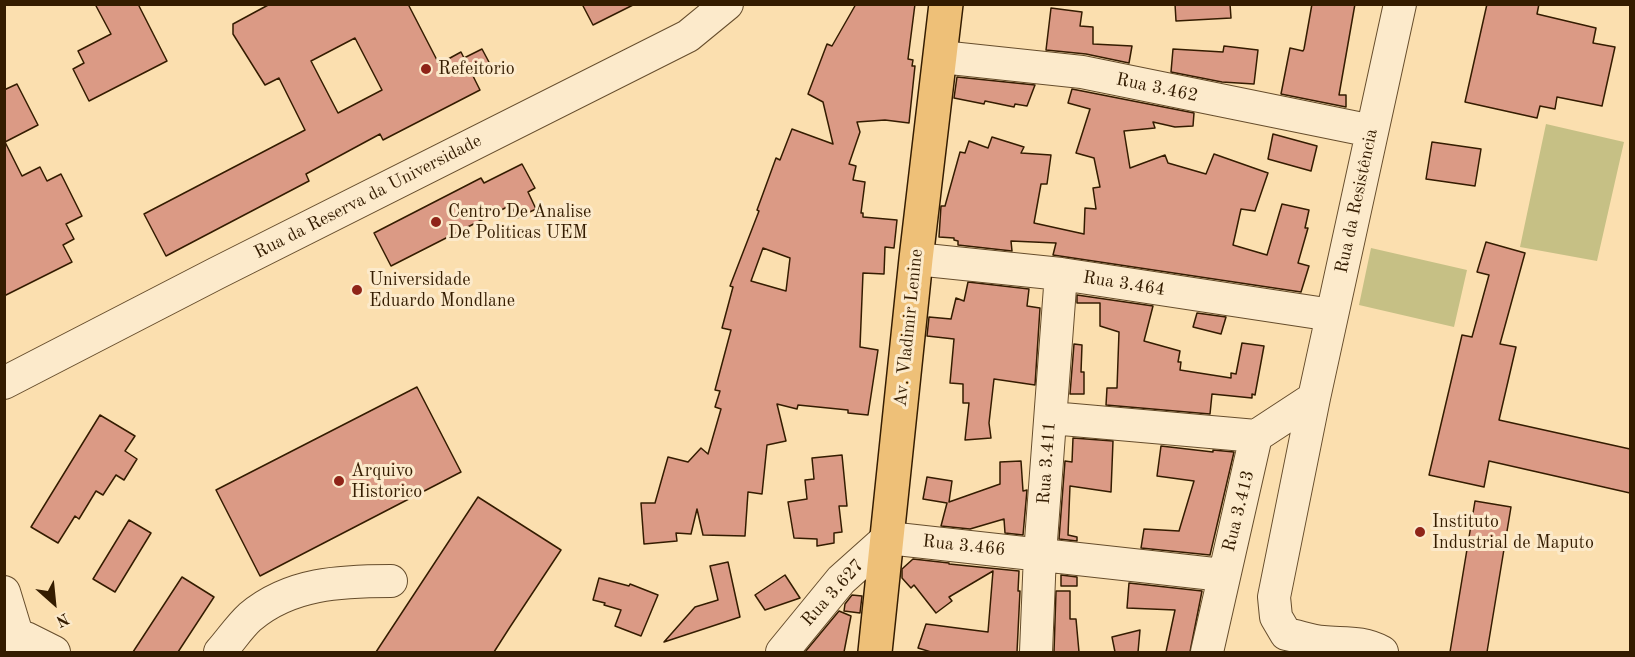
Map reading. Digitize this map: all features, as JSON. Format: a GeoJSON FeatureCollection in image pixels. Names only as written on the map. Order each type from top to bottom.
{"type":"FeatureCollection","features":[{"type":"Feature","properties":{"kind":"main road","name":"Av. Vladimir Lenine"},"geometry":{"type":"LineString","coordinates":[[875,652],[916,259],[946,4]]}},
{"type":"Feature","properties":{"kind":"street","name":"Rua da Reserva da Universidade"},"geometry":{"type":"LineString","coordinates":[[4,383],[688,36],[727,4]]}},
{"type":"Feature","properties":{"kind":"street","name":"Rua da Resistência"},"geometry":{"type":"LineString","coordinates":[[1382,652],[1371,646],[1345,642],[1323,642],[1286,634],[1276,617],[1274,597],[1314,399],[1400,4]]}},
{"type":"Feature","properties":{"kind":"street","name":"Rua 3.462"},"geometry":{"type":"LineString","coordinates":[[940,57],[1082,72],[1372,131]]}},
{"type":"Feature","properties":{"kind":"street","name":"Rua 3.464"},"geometry":{"type":"LineString","coordinates":[[916,259],[1061,274],[1332,315]]}},
{"type":"Feature","properties":{"kind":"street","name":"Rua 3.411"},"geometry":{"type":"LineString","coordinates":[[1036,652],[1040,554],[1061,274]]}},
{"type":"Feature","properties":{"kind":"street"},"geometry":{"type":"LineString","coordinates":[[1051,418],[1256,436],[1314,399]]}},
{"type":"Feature","properties":{"kind":"street","name":"Rua 3.413"},"geometry":{"type":"LineString","coordinates":[[1207,652],[1256,436]]}},
{"type":"Feature","properties":{"kind":"street","name":"Rua 3.466"},"geometry":{"type":"LineString","coordinates":[[888,538],[1223,575]]}},
{"type":"Feature","properties":{"kind":"street","name":"Rua 3.627"},"geometry":{"type":"LineString","coordinates":[[782,652],[841,580],[888,538]]}},
{"type":"Feature","properties":{"kind":"street"},"geometry":{"type":"LineString","coordinates":[[220,652],[249,617],[278,598],[314,586],[351,581],[391,581]]}},
{"type":"Feature","properties":{"kind":"street"},"geometry":{"type":"LineString","coordinates":[[4,592],[11,638],[26,638],[54,652]]}},
{"type":"Feature","properties":{"kind":"shaded area"},"geometry":{"type":"Polygon","coordinates":[[[1546,124],[1624,142],[1597,261],[1520,247],[1546,124]]]}},
{"type":"Feature","properties":{"kind":"shaded area"},"geometry":{"type":"Polygon","coordinates":[[[1371,248],[1467,270],[1454,327],[1359,305],[1371,248]]]}},
{"type":"Feature","properties":{"kind":"building"},"geometry":{"type":"Polygon","coordinates":[[[95,4],[138,4],[167,61],[89,101],[73,69],[84,63],[78,51],[111,34],[95,4]]]}},
{"type":"Feature","properties":{"kind":"building"},"geometry":{"type":"Polygon","coordinates":[[[270,4],[408,4],[439,64],[461,52],[464,58],[482,49],[490,64],[472,74],[480,90],[383,140],[380,134],[306,174],[309,181],[166,256],[144,214],[305,130],[279,78],[265,85],[233,34],[233,24],[270,4]],[[355,38],[311,61],[338,113],[382,90],[355,38]]]}},
{"type":"Feature","properties":{"kind":"building"},"geometry":{"type":"Polygon","coordinates":[[[582,4],[635,4],[593,25],[582,4]]]}},
{"type":"Feature","properties":{"kind":"building"},"geometry":{"type":"Polygon","coordinates":[[[856,4],[915,4],[908,59],[913,60],[912,66],[915,66],[909,123],[885,120],[857,122],[860,132],[849,164],[856,166],[853,180],[865,182],[861,213],[863,217],[897,220],[894,248],[885,247],[884,274],[863,273],[860,347],[878,350],[868,415],[848,413],[848,410],[798,405],[797,409],[777,404],[786,441],[767,445],[762,494],[748,492],[745,536],[703,535],[697,509],[691,534],[676,533],[677,541],[644,544],[641,503],[655,503],[668,457],[688,462],[701,448],[708,454],[721,409],[715,407],[720,391],[715,390],[731,330],[722,328],[733,287],[730,286],[759,211],[757,210],[776,158],[780,160],[792,129],[833,144],[823,102],[808,94],[827,44],[832,46],[856,4]],[[763,248],[751,281],[786,291],[790,258],[763,248]]]}},
{"type":"Feature","properties":{"kind":"building"},"geometry":{"type":"Polygon","coordinates":[[[1175,4],[1230,4],[1231,18],[1176,21],[1175,4]]]}},
{"type":"Feature","properties":{"kind":"building"},"geometry":{"type":"Polygon","coordinates":[[[1312,4],[1355,4],[1339,95],[1346,95],[1346,107],[1281,94],[1290,48],[1303,51],[1304,49],[1312,4]]]}},
{"type":"Feature","properties":{"kind":"building"},"geometry":{"type":"Polygon","coordinates":[[[1487,4],[1539,4],[1537,14],[1596,28],[1593,43],[1615,47],[1602,106],[1557,97],[1555,109],[1540,106],[1537,118],[1465,102],[1487,4]]]}},
{"type":"Feature","properties":{"kind":"building"},"geometry":{"type":"Polygon","coordinates":[[[1051,8],[1082,12],[1080,26],[1093,27],[1093,44],[1132,46],[1129,63],[1086,54],[1046,50],[1051,8]]]}},
{"type":"Feature","properties":{"kind":"building"},"geometry":{"type":"Polygon","coordinates":[[[1224,46],[1258,50],[1254,84],[1222,82],[1171,72],[1173,49],[1223,52],[1224,46]]]}},
{"type":"Feature","properties":{"kind":"building"},"geometry":{"type":"Polygon","coordinates":[[[957,77],[1035,85],[1027,106],[1015,104],[1014,107],[985,101],[984,104],[954,98],[957,77]]]}},
{"type":"Feature","properties":{"kind":"building"},"geometry":{"type":"Polygon","coordinates":[[[17,84],[38,125],[5,142],[22,176],[40,167],[47,181],[61,174],[82,216],[66,224],[74,239],[63,245],[72,262],[4,296],[4,90],[17,84]]]}},
{"type":"Feature","properties":{"kind":"building"},"geometry":{"type":"Polygon","coordinates":[[[1072,89],[1194,113],[1193,126],[1175,127],[1153,122],[1155,128],[1124,131],[1130,168],[1165,155],[1168,163],[1206,174],[1214,154],[1268,173],[1255,211],[1241,209],[1233,245],[1267,255],[1282,204],[1309,210],[1305,228],[1308,228],[1298,263],[1309,266],[1301,292],[1053,255],[1056,243],[1011,241],[1012,251],[958,245],[958,241],[954,238],[939,237],[941,206],[945,206],[960,152],[965,153],[969,141],[988,148],[992,137],[1024,147],[1021,153],[1051,155],[1047,184],[1041,184],[1034,223],[1084,234],[1085,208],[1096,209],[1093,188],[1100,187],[1094,158],[1076,153],[1090,109],[1068,103],[1072,89]]]}},
{"type":"Feature","properties":{"kind":"building"},"geometry":{"type":"Polygon","coordinates":[[[1273,134],[1317,146],[1311,171],[1268,159],[1273,134]]]}},
{"type":"Feature","properties":{"kind":"building"},"geometry":{"type":"Polygon","coordinates":[[[1432,142],[1481,149],[1475,186],[1426,179],[1432,142]]]}},
{"type":"Feature","properties":{"kind":"building","name":"Centro De Analise De Politicas UEM"},"geometry":{"type":"Polygon","coordinates":[[[522,164],[535,188],[528,192],[536,209],[517,218],[511,205],[391,266],[374,233],[481,178],[484,183],[522,164]]]}},
{"type":"Feature","properties":{"kind":"building"},"geometry":{"type":"Polygon","coordinates":[[[1486,242],[1525,253],[1500,344],[1516,347],[1499,420],[1630,449],[1630,493],[1489,461],[1484,487],[1429,475],[1462,335],[1472,337],[1489,275],[1477,272],[1486,242]]]}},
{"type":"Feature","properties":{"kind":"building"},"geometry":{"type":"Polygon","coordinates":[[[968,282],[1029,289],[1027,306],[1040,308],[1035,385],[994,379],[989,423],[991,438],[965,440],[969,403],[963,403],[963,384],[950,383],[954,339],[927,336],[929,317],[951,319],[956,298],[964,301],[968,282]]]}},
{"type":"Feature","properties":{"kind":"building"},"geometry":{"type":"Polygon","coordinates":[[[1077,295],[1153,306],[1144,341],[1180,351],[1178,362],[1181,362],[1180,370],[1231,378],[1231,373],[1236,374],[1242,343],[1264,346],[1255,395],[1252,394],[1252,398],[1212,394],[1210,414],[1106,405],[1107,388],[1117,388],[1119,332],[1100,326],[1100,303],[1077,303],[1077,295]]]}},
{"type":"Feature","properties":{"kind":"building"},"geometry":{"type":"Polygon","coordinates":[[[1197,313],[1226,317],[1221,334],[1193,327],[1197,313]]]}},
{"type":"Feature","properties":{"kind":"building"},"geometry":{"type":"Polygon","coordinates":[[[1074,344],[1082,345],[1081,372],[1084,372],[1084,394],[1070,394],[1074,344]]]}},
{"type":"Feature","properties":{"kind":"building","name":"Arquivo Historico"},"geometry":{"type":"Polygon","coordinates":[[[417,387],[461,472],[260,576],[216,490],[417,387]]]}},
{"type":"Feature","properties":{"kind":"building"},"geometry":{"type":"Polygon","coordinates":[[[100,415],[135,436],[125,451],[137,459],[124,480],[116,475],[103,495],[96,491],[79,519],[75,516],[58,543],[31,527],[100,415]]]}},
{"type":"Feature","properties":{"kind":"building"},"geometry":{"type":"Polygon","coordinates":[[[1073,438],[1113,441],[1111,492],[1070,486],[1068,535],[1077,537],[1077,541],[1059,539],[1065,461],[1072,462],[1073,438]]]}},
{"type":"Feature","properties":{"kind":"building"},"geometry":{"type":"Polygon","coordinates":[[[1161,446],[1234,452],[1210,555],[1141,548],[1144,529],[1179,531],[1194,481],[1157,476],[1161,446]]]}},
{"type":"Feature","properties":{"kind":"building"},"geometry":{"type":"Polygon","coordinates":[[[842,455],[847,506],[839,506],[842,532],[834,533],[834,543],[817,546],[817,539],[794,538],[788,502],[807,499],[805,480],[814,479],[812,458],[842,455]]]}},
{"type":"Feature","properties":{"kind":"building"},"geometry":{"type":"Polygon","coordinates":[[[1021,461],[1023,491],[1027,490],[1023,535],[1005,533],[1004,519],[970,529],[941,526],[947,503],[923,499],[927,477],[952,481],[949,502],[1000,484],[1000,462],[1021,461]]]}},
{"type":"Feature","properties":{"kind":"building","name":"Arquivo Historico"},"geometry":{"type":"Polygon","coordinates":[[[478,497],[561,550],[494,652],[376,652],[478,497]]]}},
{"type":"Feature","properties":{"kind":"building"},"geometry":{"type":"Polygon","coordinates":[[[1475,501],[1511,507],[1487,652],[1450,652],[1475,501]]]}},
{"type":"Feature","properties":{"kind":"building"},"geometry":{"type":"Polygon","coordinates":[[[129,520],[151,533],[115,592],[93,579],[129,520]]]}},
{"type":"Feature","properties":{"kind":"building"},"geometry":{"type":"Polygon","coordinates":[[[913,559],[1019,571],[1017,652],[931,652],[918,648],[926,624],[988,632],[993,571],[949,597],[952,601],[936,613],[914,585],[911,588],[902,578],[902,569],[913,559]]]}},
{"type":"Feature","properties":{"kind":"building"},"geometry":{"type":"Polygon","coordinates":[[[728,562],[740,617],[664,642],[695,607],[718,600],[710,566],[728,562]]]}},
{"type":"Feature","properties":{"kind":"building"},"geometry":{"type":"Polygon","coordinates":[[[785,575],[800,598],[765,610],[755,595],[785,575]]]}},
{"type":"Feature","properties":{"kind":"building"},"geometry":{"type":"Polygon","coordinates":[[[1061,575],[1077,577],[1077,586],[1061,586],[1061,575]]]}},
{"type":"Feature","properties":{"kind":"building"},"geometry":{"type":"Polygon","coordinates":[[[182,577],[214,597],[178,652],[133,652],[182,577]]]}},
{"type":"Feature","properties":{"kind":"building"},"geometry":{"type":"Polygon","coordinates":[[[599,578],[629,586],[630,584],[658,595],[641,636],[615,626],[621,610],[593,600],[599,578]]]}},
{"type":"Feature","properties":{"kind":"building"},"geometry":{"type":"Polygon","coordinates":[[[1129,583],[1202,591],[1190,652],[1166,652],[1175,610],[1127,608],[1129,583]]]}},
{"type":"Feature","properties":{"kind":"building"},"geometry":{"type":"Polygon","coordinates":[[[1056,591],[1070,591],[1070,619],[1076,619],[1079,652],[1054,652],[1056,591]]]}},
{"type":"Feature","properties":{"kind":"building"},"geometry":{"type":"Polygon","coordinates":[[[852,595],[862,596],[860,613],[844,611],[845,604],[852,595]]]}},
{"type":"Feature","properties":{"kind":"building"},"geometry":{"type":"Polygon","coordinates":[[[839,611],[851,616],[844,652],[805,652],[839,611]]]}},
{"type":"Feature","properties":{"kind":"building"},"geometry":{"type":"Polygon","coordinates":[[[1140,630],[1138,652],[1115,652],[1112,637],[1140,630]]]}},
{"type":"Feature","properties":{"kind":"place","name":"Refeitorio"},"geometry":{"type":"Point","coordinates":[426,69]}},
{"type":"Feature","properties":{"kind":"place","name":"Centro De Analise De Politicas UEM"},"geometry":{"type":"Point","coordinates":[436,222]}},
{"type":"Feature","properties":{"kind":"place","name":"Universidade Eduardo Mondlane"},"geometry":{"type":"Point","coordinates":[357,290]}},
{"type":"Feature","properties":{"kind":"place","name":"Arquivo Historico"},"geometry":{"type":"Point","coordinates":[339,481]}},
{"type":"Feature","properties":{"kind":"place","name":"Instituto Industrial de Maputo"},"geometry":{"type":"Point","coordinates":[1420,532]}}]}
